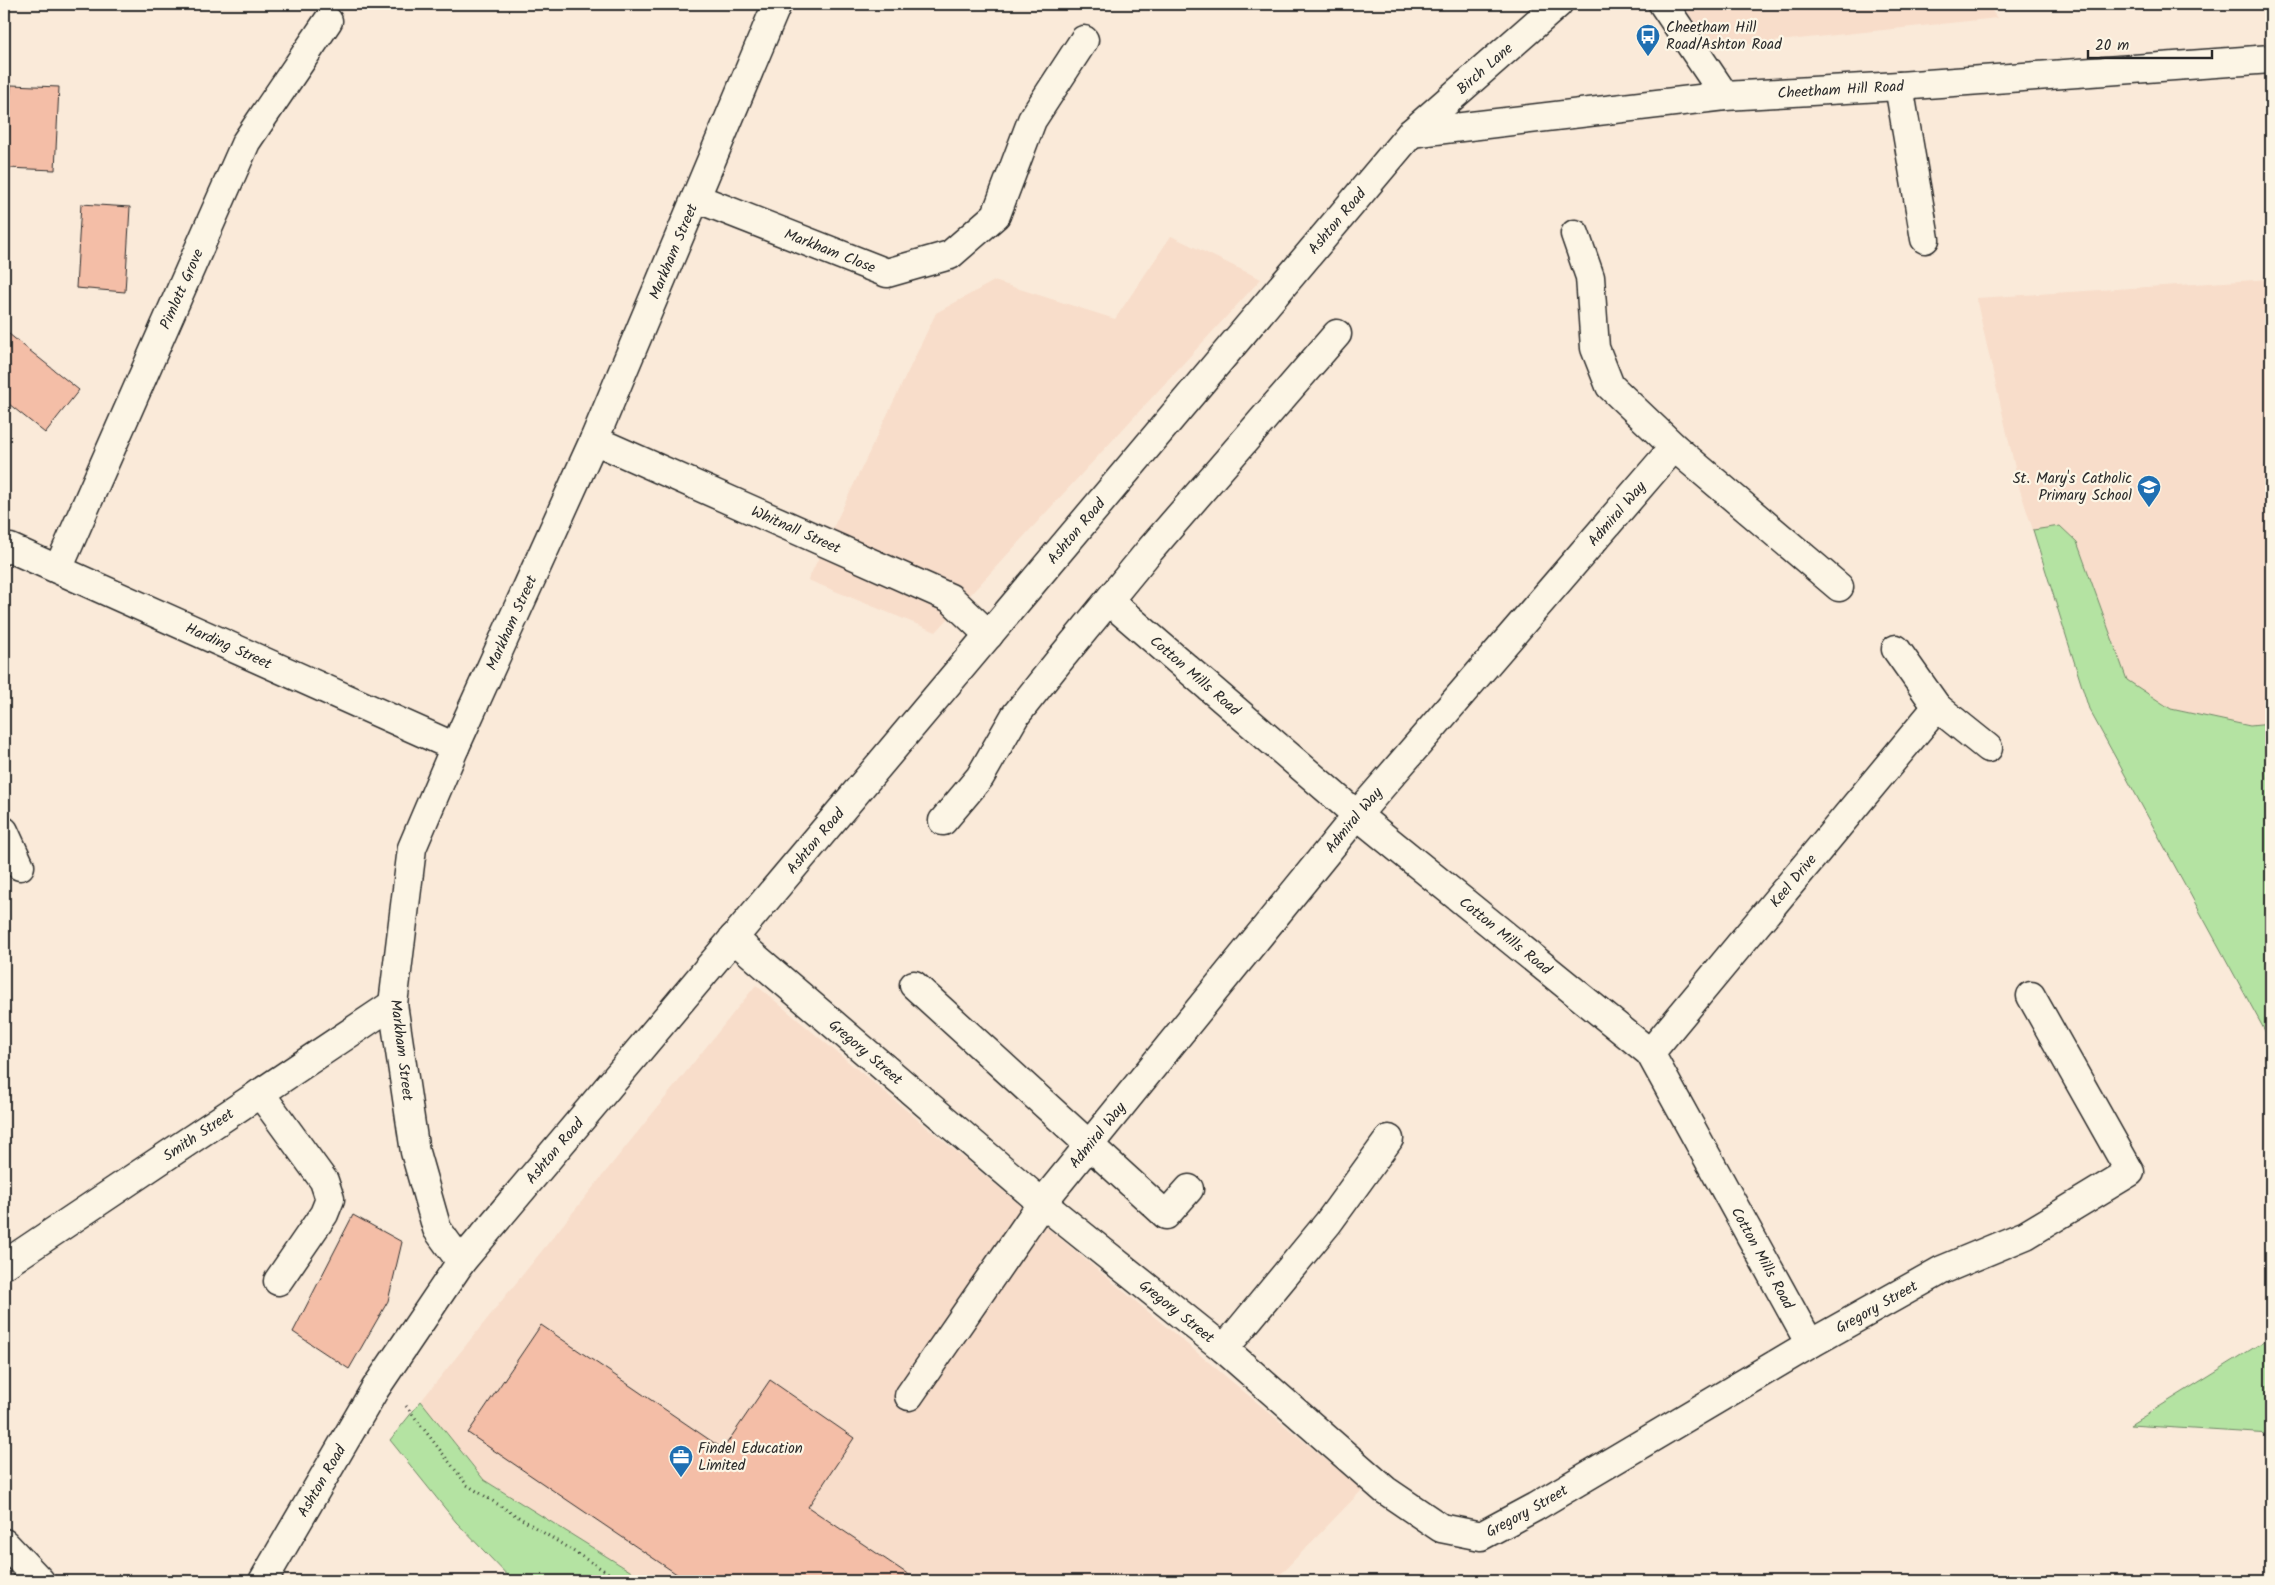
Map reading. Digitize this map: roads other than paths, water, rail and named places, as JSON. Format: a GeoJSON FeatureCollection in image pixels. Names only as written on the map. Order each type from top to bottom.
{"type":"FeatureCollection","features":[{"type":"Feature","properties":{"kind":"street","name":"Markham Street"},"geometry":{"type":"LineString","coordinates":[[461,1262],[437,1229],[415,1152],[393,1004],[412,848],[455,747],[594,440],[777,4]]}},
{"type":"Feature","properties":{"kind":"street","name":"Birch Lane"},"geometry":{"type":"LineString","coordinates":[[1411,133],[1558,4]]}},
{"type":"Feature","properties":{"kind":"street"},"geometry":{"type":"LineString","coordinates":[[1662,4],[1725,96]]}},
{"type":"Feature","properties":{"kind":"street","name":"Pimlott Grove"},"geometry":{"type":"LineString","coordinates":[[58,570],[246,142],[328,21]]}},
{"type":"Feature","properties":{"kind":"street","name":"Markham Close"},"geometry":{"type":"LineString","coordinates":[[696,198],[886,273],[950,255],[996,215],[1032,120],[1084,40]]}},
{"type":"Feature","properties":{"kind":"street","name":"Cheetham Hill Road"},"geometry":{"type":"LineString","coordinates":[[1411,133],[1725,96],[1900,86],[2271,59]]}},
{"type":"Feature","properties":{"kind":"street"},"geometry":{"type":"LineString","coordinates":[[1900,86],[1925,239]]}},
{"type":"Feature","properties":{"kind":"street","name":"Ashton Road"},"geometry":{"type":"LineString","coordinates":[[263,1581],[375,1389],[461,1262],[1411,133]]}},
{"type":"Feature","properties":{"kind":"street"},"geometry":{"type":"LineString","coordinates":[[1575,234],[1590,277],[1595,348],[1610,386],[1674,448],[1839,587]]}},
{"type":"Feature","properties":{"kind":"street"},"geometry":{"type":"LineString","coordinates":[[943,821],[980,777],[1015,716],[1062,657],[1150,550],[1337,334]]}},
{"type":"Feature","properties":{"kind":"street","name":"Whitnall Street"},"geometry":{"type":"LineString","coordinates":[[594,440],[950,598],[989,635]]}},
{"type":"Feature","properties":{"kind":"street","name":"Admiral Way"},"geometry":{"type":"LineString","coordinates":[[909,1396],[1042,1203],[1357,815],[1674,448]]}},
{"type":"Feature","properties":{"kind":"street","name":"Harding Street"},"geometry":{"type":"LineString","coordinates":[[6,546],[455,747]]}},
{"type":"Feature","properties":{"kind":"street","name":"Cotton Mills Road"},"geometry":{"type":"LineString","coordinates":[[1109,600],[1357,815],[1650,1053],[1810,1344]]}},
{"type":"Feature","properties":{"kind":"street"},"geometry":{"type":"LineString","coordinates":[[1896,649],[1937,707],[1988,748]]}},
{"type":"Feature","properties":{"kind":"street","name":"Keel Drive"},"geometry":{"type":"LineString","coordinates":[[1650,1053],[1937,707]]}},
{"type":"Feature","properties":{"kind":"street"},"geometry":{"type":"LineString","coordinates":[[4,831],[20,866]]}},
{"type":"Feature","properties":{"kind":"street","name":"Gregory Street"},"geometry":{"type":"LineString","coordinates":[[733,938],[1042,1203],[1224,1349],[1385,1490],[1441,1528],[1482,1536],[1535,1507],[1810,1344],[1942,1270],[2026,1235],[2130,1172],[2031,996]]}},
{"type":"Feature","properties":{"kind":"street"},"geometry":{"type":"LineString","coordinates":[[914,985],[1166,1215],[1189,1189]]}},
{"type":"Feature","properties":{"kind":"street","name":"Smith Street"},"geometry":{"type":"LineString","coordinates":[[4,1265],[393,1004]]}},
{"type":"Feature","properties":{"kind":"street"},"geometry":{"type":"LineString","coordinates":[[260,1093],[324,1180],[330,1199],[330,1205],[278,1281]]}},
{"type":"Feature","properties":{"kind":"street"},"geometry":{"type":"LineString","coordinates":[[1224,1349],[1328,1223],[1389,1139]]}},
{"type":"Feature","properties":{"kind":"street"},"geometry":{"type":"LineString","coordinates":[[4,1542],[40,1581]]}},
{"type":"Feature","properties":{"kind":"place","name":"Cheetham Hill Road/Ashton Road"},"geometry":{"type":"Point","coordinates":[1648,57]}},
{"type":"Feature","properties":{"kind":"place","name":"St. Mary's Catholic Primary School"},"geometry":{"type":"Point","coordinates":[2149,508]}},
{"type":"Feature","properties":{"kind":"place","name":"Findel Education Limited"},"geometry":{"type":"Point","coordinates":[681,1478]}}]}
